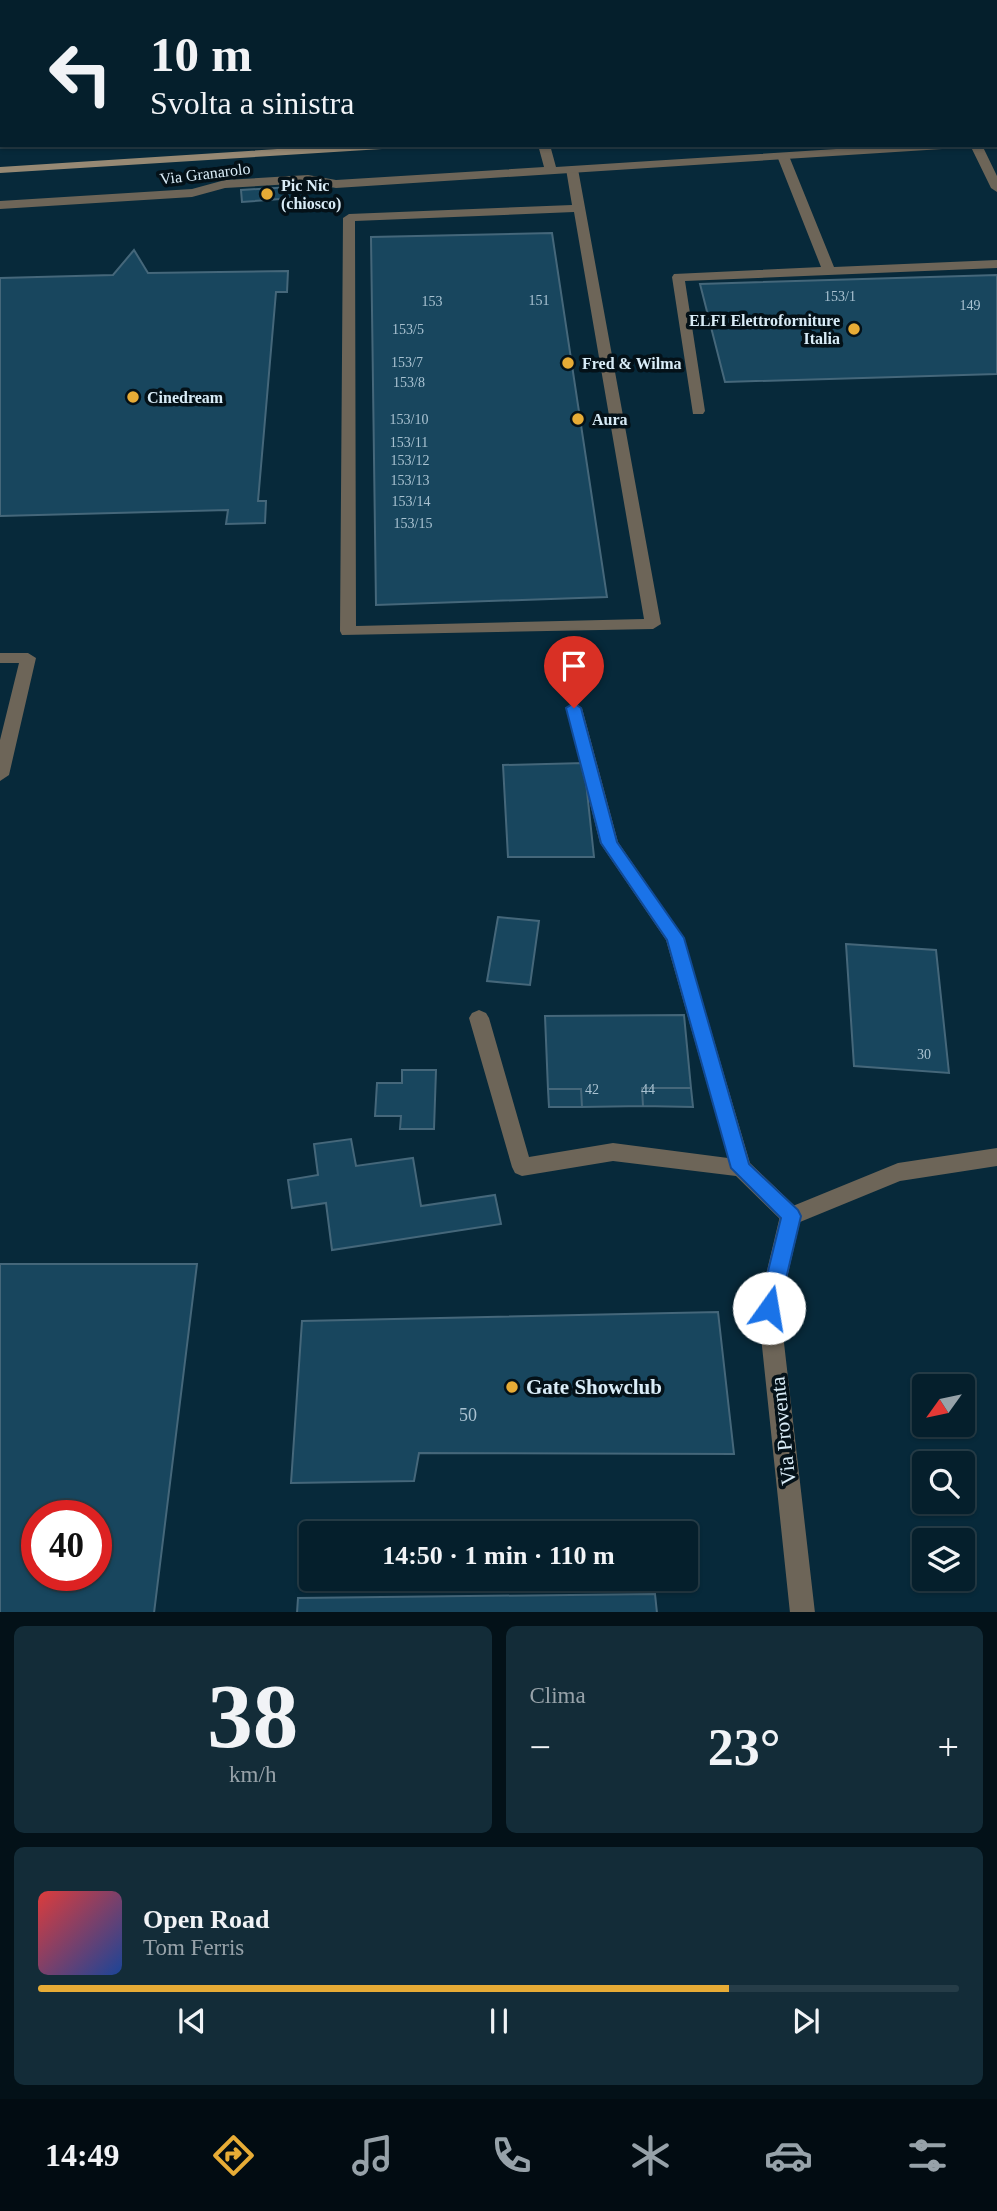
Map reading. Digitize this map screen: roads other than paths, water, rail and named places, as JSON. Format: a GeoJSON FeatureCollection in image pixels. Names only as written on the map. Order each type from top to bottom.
{"type":"FeatureCollection","features":[{"type":"Feature","properties":{"kind":"main road","name":"Via Granarolo"},"geometry":{"type":"LineString","coordinates":[[0,170],[366,147]]}},
{"type":"Feature","properties":{"kind":"street"},"geometry":{"type":"LineString","coordinates":[[545,147],[551,171]]}},
{"type":"Feature","properties":{"kind":"street","name":"Via Granarolo"},"geometry":{"type":"LineString","coordinates":[[0,205],[192,193],[225,184],[308,179],[336,184],[926,147]]}},
{"type":"Feature","properties":{"kind":"street"},"geometry":{"type":"LineString","coordinates":[[977,147],[997,188]]}},
{"type":"Feature","properties":{"kind":"street"},"geometry":{"type":"LineString","coordinates":[[783,156],[829,271]]}},
{"type":"Feature","properties":{"kind":"street"},"geometry":{"type":"LineString","coordinates":[[572,169],[579,208],[653,624],[348,631],[349,218],[579,208]]}},
{"type":"Feature","properties":{"kind":"street"},"geometry":{"type":"LineString","coordinates":[[698,411],[678,276],[997,264]]}},
{"type":"Feature","properties":{"kind":"street"},"geometry":{"type":"LineString","coordinates":[[0,658],[28,657],[0,775]]}},
{"type":"Feature","properties":{"kind":"street"},"geometry":{"type":"LineString","coordinates":[[574,708],[609,843],[675,938],[741,1168],[791,1216],[898,1172],[997,1157]]}},
{"type":"Feature","properties":{"kind":"street"},"geometry":{"type":"LineString","coordinates":[[479,1018],[522,1167],[613,1152],[741,1168]]}},
{"type":"Feature","properties":{"kind":"street","name":"Via Proventa"},"geometry":{"type":"LineString","coordinates":[[791,1216],[769,1308],[803,1612]]}},
{"type":"Feature","properties":{"kind":"place","name":"Pic Nic (chiosco)"},"geometry":{"type":"Point","coordinates":[267,194]}},
{"type":"Feature","properties":{"kind":"place","name":"ELFI Elettroforniture Italia"},"geometry":{"type":"Point","coordinates":[854,329]}},
{"type":"Feature","properties":{"kind":"place","name":"Fred & Wilma"},"geometry":{"type":"Point","coordinates":[568,363]}},
{"type":"Feature","properties":{"kind":"place","name":"Cinedream"},"geometry":{"type":"Point","coordinates":[133,397]}},
{"type":"Feature","properties":{"kind":"place","name":"Aura"},"geometry":{"type":"Point","coordinates":[578,419]}},
{"type":"Feature","properties":{"kind":"place","name":"Gate Showclub"},"geometry":{"type":"Point","coordinates":[512,1387]}}]}
